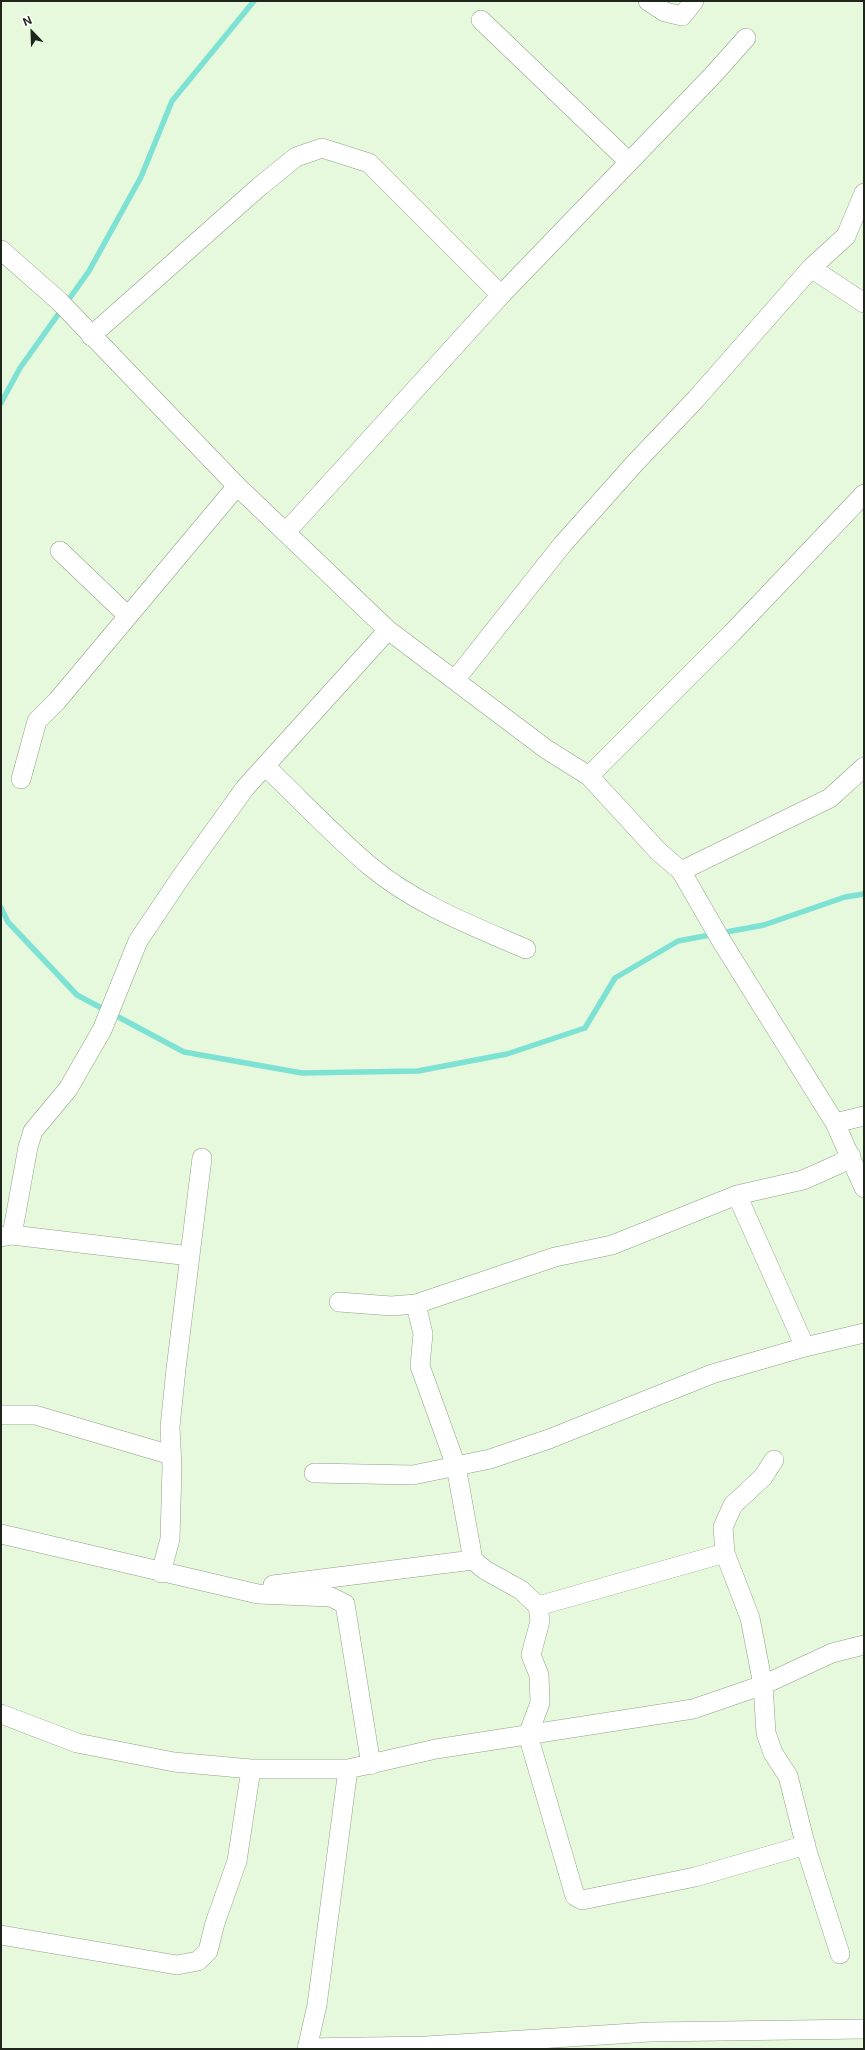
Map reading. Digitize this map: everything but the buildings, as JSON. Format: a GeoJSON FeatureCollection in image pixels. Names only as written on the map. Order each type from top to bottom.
{"type":"FeatureCollection","features":[{"type":"Feature","properties":{"kind":"street"},"geometry":{"type":"LineString","coordinates":[[648,1],[665,12],[682,16],[694,1]]}},
{"type":"Feature","properties":{"kind":"street"},"geometry":{"type":"LineString","coordinates":[[481,20],[628,161]]}},
{"type":"Feature","properties":{"kind":"street"},"geometry":{"type":"LineString","coordinates":[[286,532],[501,294],[628,161],[713,75],[746,38]]}},
{"type":"Feature","properties":{"kind":"street"},"geometry":{"type":"LineString","coordinates":[[91,336],[258,187],[296,157],[322,148],[369,163],[501,294]]}},
{"type":"Feature","properties":{"kind":"street"},"geometry":{"type":"LineString","coordinates":[[454,680],[562,545],[635,463],[696,399],[811,268],[846,236],[864,193]]}},
{"type":"Feature","properties":{"kind":"street"},"geometry":{"type":"LineString","coordinates":[[1,250],[59,301],[91,336],[237,486],[388,630],[546,749],[589,776],[658,851],[681,870],[722,942],[835,1123],[864,1188]]}},
{"type":"Feature","properties":{"kind":"street"},"geometry":{"type":"LineString","coordinates":[[811,268],[864,303]]}},
{"type":"Feature","properties":{"kind":"street"},"geometry":{"type":"LineString","coordinates":[[21,779],[37,721],[57,701],[237,486]]}},
{"type":"Feature","properties":{"kind":"street"},"geometry":{"type":"LineString","coordinates":[[589,776],[732,633],[864,494]]}},
{"type":"Feature","properties":{"kind":"street"},"geometry":{"type":"LineString","coordinates":[[60,551],[128,616]]}},
{"type":"Feature","properties":{"kind":"street"},"geometry":{"type":"LineString","coordinates":[[190,1256],[6,1236],[32,1131],[68,1089],[102,1030],[138,941],[181,877],[245,788],[388,630]]}},
{"type":"Feature","properties":{"kind":"street"},"geometry":{"type":"LineString","coordinates":[[265,766],[371,867],[401,888],[474,927],[526,949]]}},
{"type":"Feature","properties":{"kind":"street"},"geometry":{"type":"LineString","coordinates":[[681,870],[830,798],[864,767]]}},
{"type":"Feature","properties":{"kind":"street"},"geometry":{"type":"LineString","coordinates":[[835,1123],[864,1116]]}},
{"type":"Feature","properties":{"kind":"street"},"geometry":{"type":"LineString","coordinates":[[339,1302],[391,1306],[416,1304],[556,1257],[612,1245],[737,1195],[804,1180],[840,1164],[851,1156]]}},
{"type":"Feature","properties":{"kind":"street"},"geometry":{"type":"LineString","coordinates":[[161,1573],[170,1539],[171,1419],[202,1158]]}},
{"type":"Feature","properties":{"kind":"street"},"geometry":{"type":"LineString","coordinates":[[737,1195],[805,1347]]}},
{"type":"Feature","properties":{"kind":"street"},"geometry":{"type":"LineString","coordinates":[[416,1304],[423,1334],[420,1366],[456,1466],[473,1560],[485,1570],[521,1590],[538,1606],[540,1621],[530,1655],[539,1675],[540,1703],[528,1735],[575,1896],[582,1900],[695,1877],[806,1845]]}},
{"type":"Feature","properties":{"kind":"street"},"geometry":{"type":"LineString","coordinates":[[314,1473],[413,1475],[490,1459],[549,1439],[712,1374],[805,1347],[864,1333]]}},
{"type":"Feature","properties":{"kind":"street"},"geometry":{"type":"LineString","coordinates":[[1,1415],[35,1415],[171,1455]]}},
{"type":"Feature","properties":{"kind":"street"},"geometry":{"type":"LineString","coordinates":[[774,1460],[763,1477],[733,1505],[723,1527],[725,1553],[750,1618],[763,1685],[766,1733],[773,1753],[788,1776],[806,1845],[840,1954]]}},
{"type":"Feature","properties":{"kind":"street"},"geometry":{"type":"LineString","coordinates":[[1,1534],[161,1573],[258,1594],[331,1597],[344,1604],[371,1765]]}},
{"type":"Feature","properties":{"kind":"street"},"geometry":{"type":"LineString","coordinates":[[538,1606],[725,1553]]}},
{"type":"Feature","properties":{"kind":"street"},"geometry":{"type":"LineString","coordinates":[[258,1594],[276,1584],[349,1577],[473,1560]]}},
{"type":"Feature","properties":{"kind":"street"},"geometry":{"type":"LineString","coordinates":[[1,1714],[77,1743],[174,1762],[251,1769],[348,1770],[436,1749],[693,1709],[763,1685],[832,1653],[864,1645]]}},
{"type":"Feature","properties":{"kind":"street"},"geometry":{"type":"LineString","coordinates":[[1,1935],[177,1965],[198,1961],[208,1951],[215,1923],[237,1861],[251,1769]]}},
{"type":"Feature","properties":{"kind":"street"},"geometry":{"type":"LineString","coordinates":[[348,1770],[317,2006],[307,2049],[426,2047],[650,2032],[864,2029]]}},
{"type":"Feature","properties":{"kind":"waterway"},"geometry":{"type":"LineString","coordinates":[[1,403],[20,368],[89,271],[141,177],[172,101],[254,1]]}},
{"type":"Feature","properties":{"kind":"waterway"},"geometry":{"type":"LineString","coordinates":[[1,908],[8,922],[77,995],[184,1052],[302,1073],[418,1071],[507,1054],[585,1028],[615,978],[678,941],[764,925],[845,897],[864,894]]}}]}
